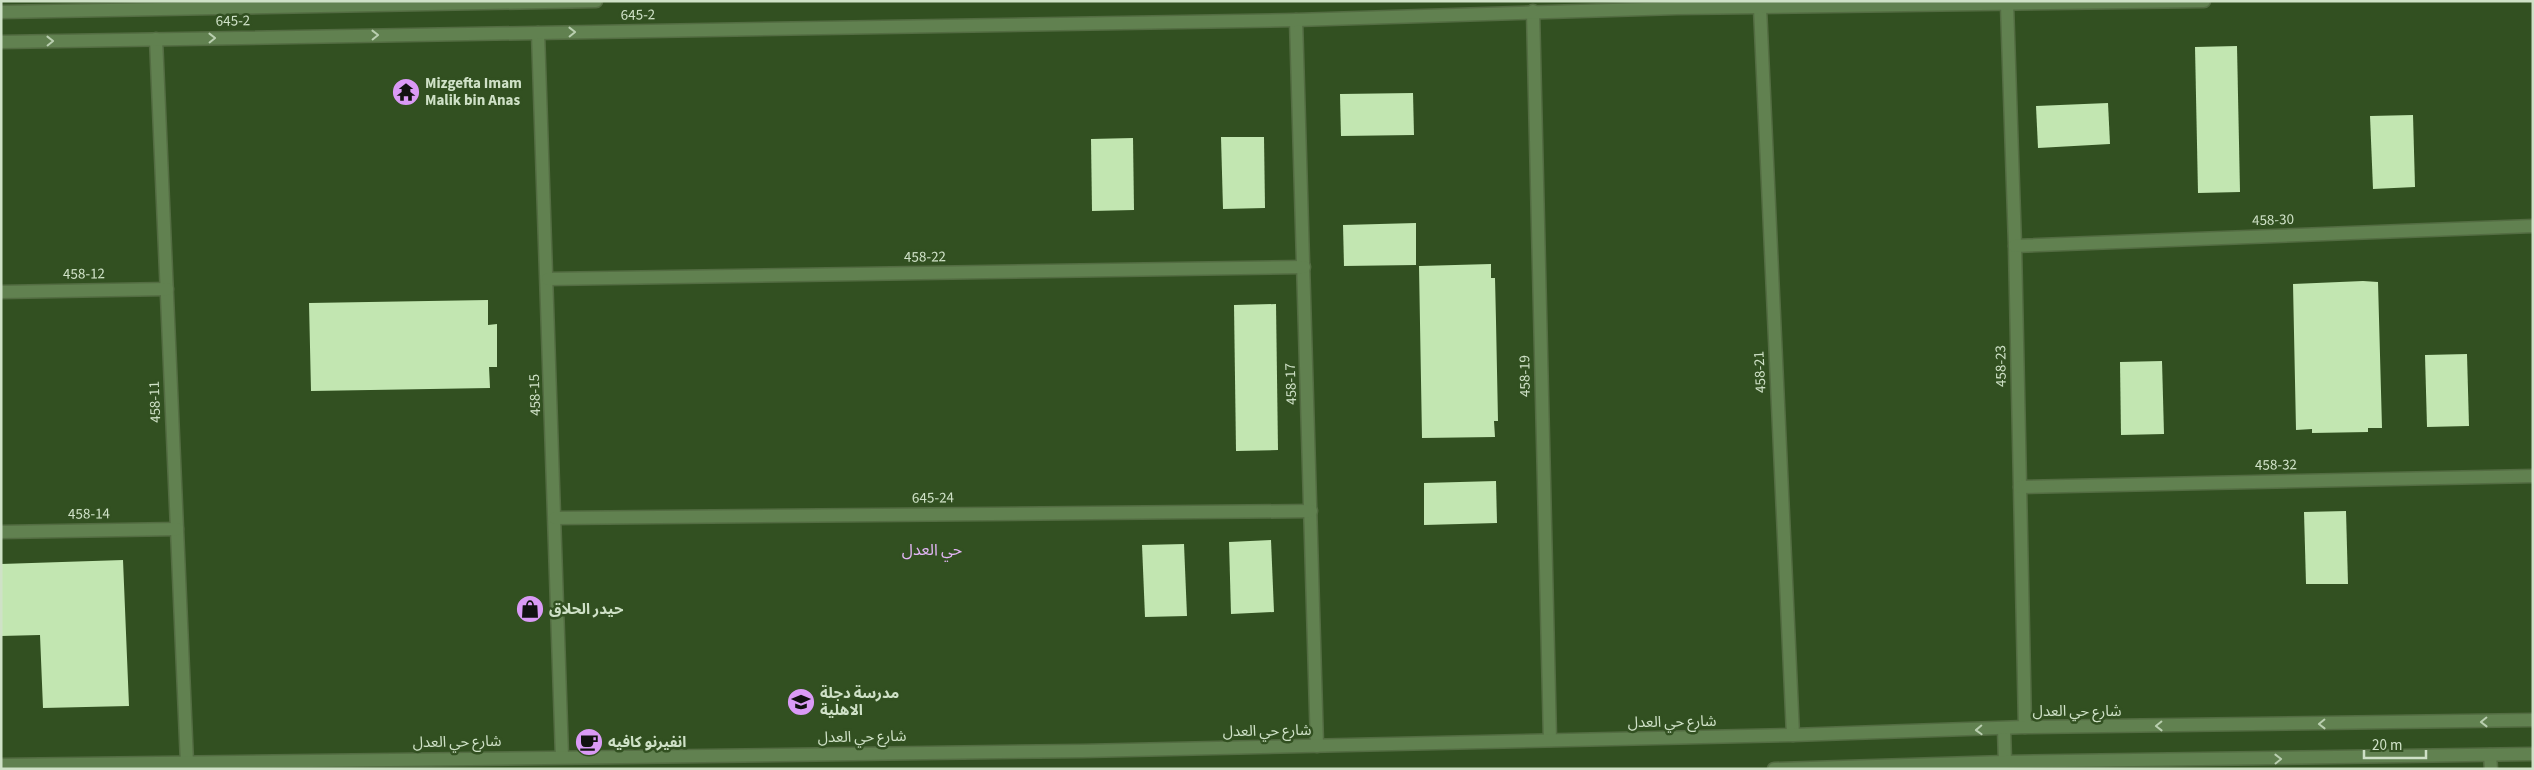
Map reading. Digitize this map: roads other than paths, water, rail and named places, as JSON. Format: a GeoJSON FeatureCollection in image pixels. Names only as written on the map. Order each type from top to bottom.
{"type":"FeatureCollection","features":[{"type":"Feature","properties":{"kind":"street","name":"645-2"},"geometry":{"type":"LineString","coordinates":[[1,12],[596,1]]}},
{"type":"Feature","properties":{"kind":"street","name":"645-2"},"geometry":{"type":"LineString","coordinates":[[1,42],[1296,20],[1677,5],[1760,8],[2204,1]]}},
{"type":"Feature","properties":{"kind":"street","name":"458-23"},"geometry":{"type":"LineString","coordinates":[[2007,4],[2015,246],[2025,727]]}},
{"type":"Feature","properties":{"kind":"street","name":"458-21"},"geometry":{"type":"LineString","coordinates":[[1760,8],[1793,735]]}},
{"type":"Feature","properties":{"kind":"street","name":"458-19"},"geometry":{"type":"LineString","coordinates":[[1533,11],[1550,740]]}},
{"type":"Feature","properties":{"kind":"street","name":"458-17"},"geometry":{"type":"LineString","coordinates":[[1296,20],[1317,746]]}},
{"type":"Feature","properties":{"kind":"street","name":"458-15"},"geometry":{"type":"LineString","coordinates":[[538,33],[548,280],[562,757]]}},
{"type":"Feature","properties":{"kind":"street","name":"458-11"},"geometry":{"type":"LineString","coordinates":[[156,39],[187,763]]}},
{"type":"Feature","properties":{"kind":"street","name":"458-30"},"geometry":{"type":"LineString","coordinates":[[2015,246],[2533,226]]}},
{"type":"Feature","properties":{"kind":"street","name":"458-22"},"geometry":{"type":"LineString","coordinates":[[548,280],[1304,267]]}},
{"type":"Feature","properties":{"kind":"street","name":"458-12"},"geometry":{"type":"LineString","coordinates":[[1,292],[167,289]]}},
{"type":"Feature","properties":{"kind":"street","name":"458-32"},"geometry":{"type":"LineString","coordinates":[[2020,487],[2533,476]]}},
{"type":"Feature","properties":{"kind":"street","name":"645-24"},"geometry":{"type":"LineString","coordinates":[[555,518],[1310,510]]}},
{"type":"Feature","properties":{"kind":"street","name":"458-14"},"geometry":{"type":"LineString","coordinates":[[1,532],[177,529]]}},
{"type":"Feature","properties":{"kind":"street","name":"شارع حي العدل"},"geometry":{"type":"LineString","coordinates":[[1,765],[1317,746],[1793,735],[2025,727],[2533,720]]}},
{"type":"Feature","properties":{"kind":"street"},"geometry":{"type":"LineString","coordinates":[[2004,729],[2005,762]]}},
{"type":"Feature","properties":{"kind":"street"},"geometry":{"type":"LineString","coordinates":[[1774,769],[2005,762],[2021,765],[2253,764],[2533,754]]}},
{"type":"Feature","properties":{"kind":"street"},"geometry":{"type":"LineString","coordinates":[[706,755],[708,769]]}},
{"type":"Feature","properties":{"kind":"street"},"geometry":{"type":"LineString","coordinates":[[2490,755],[2491,769]]}},
{"type":"Feature","properties":{"kind":"place","name":"Mizgefta Imam Malik bin Anas"},"geometry":{"type":"Point","coordinates":[406,92]}},
{"type":"Feature","properties":{"kind":"place","name":"حيدر الحلاق"},"geometry":{"type":"Point","coordinates":[530,609]}},
{"type":"Feature","properties":{"kind":"place","name":"مدرسة دجلة الاهلية"},"geometry":{"type":"Point","coordinates":[801,702]}},
{"type":"Feature","properties":{"kind":"place","name":"انفيرنو كافيه"},"geometry":{"type":"Point","coordinates":[589,742]}},
{"type":"Feature","properties":{"kind":"district","name":"حي العدل"},"geometry":{"type":"Point","coordinates":[932,550]}}]}
